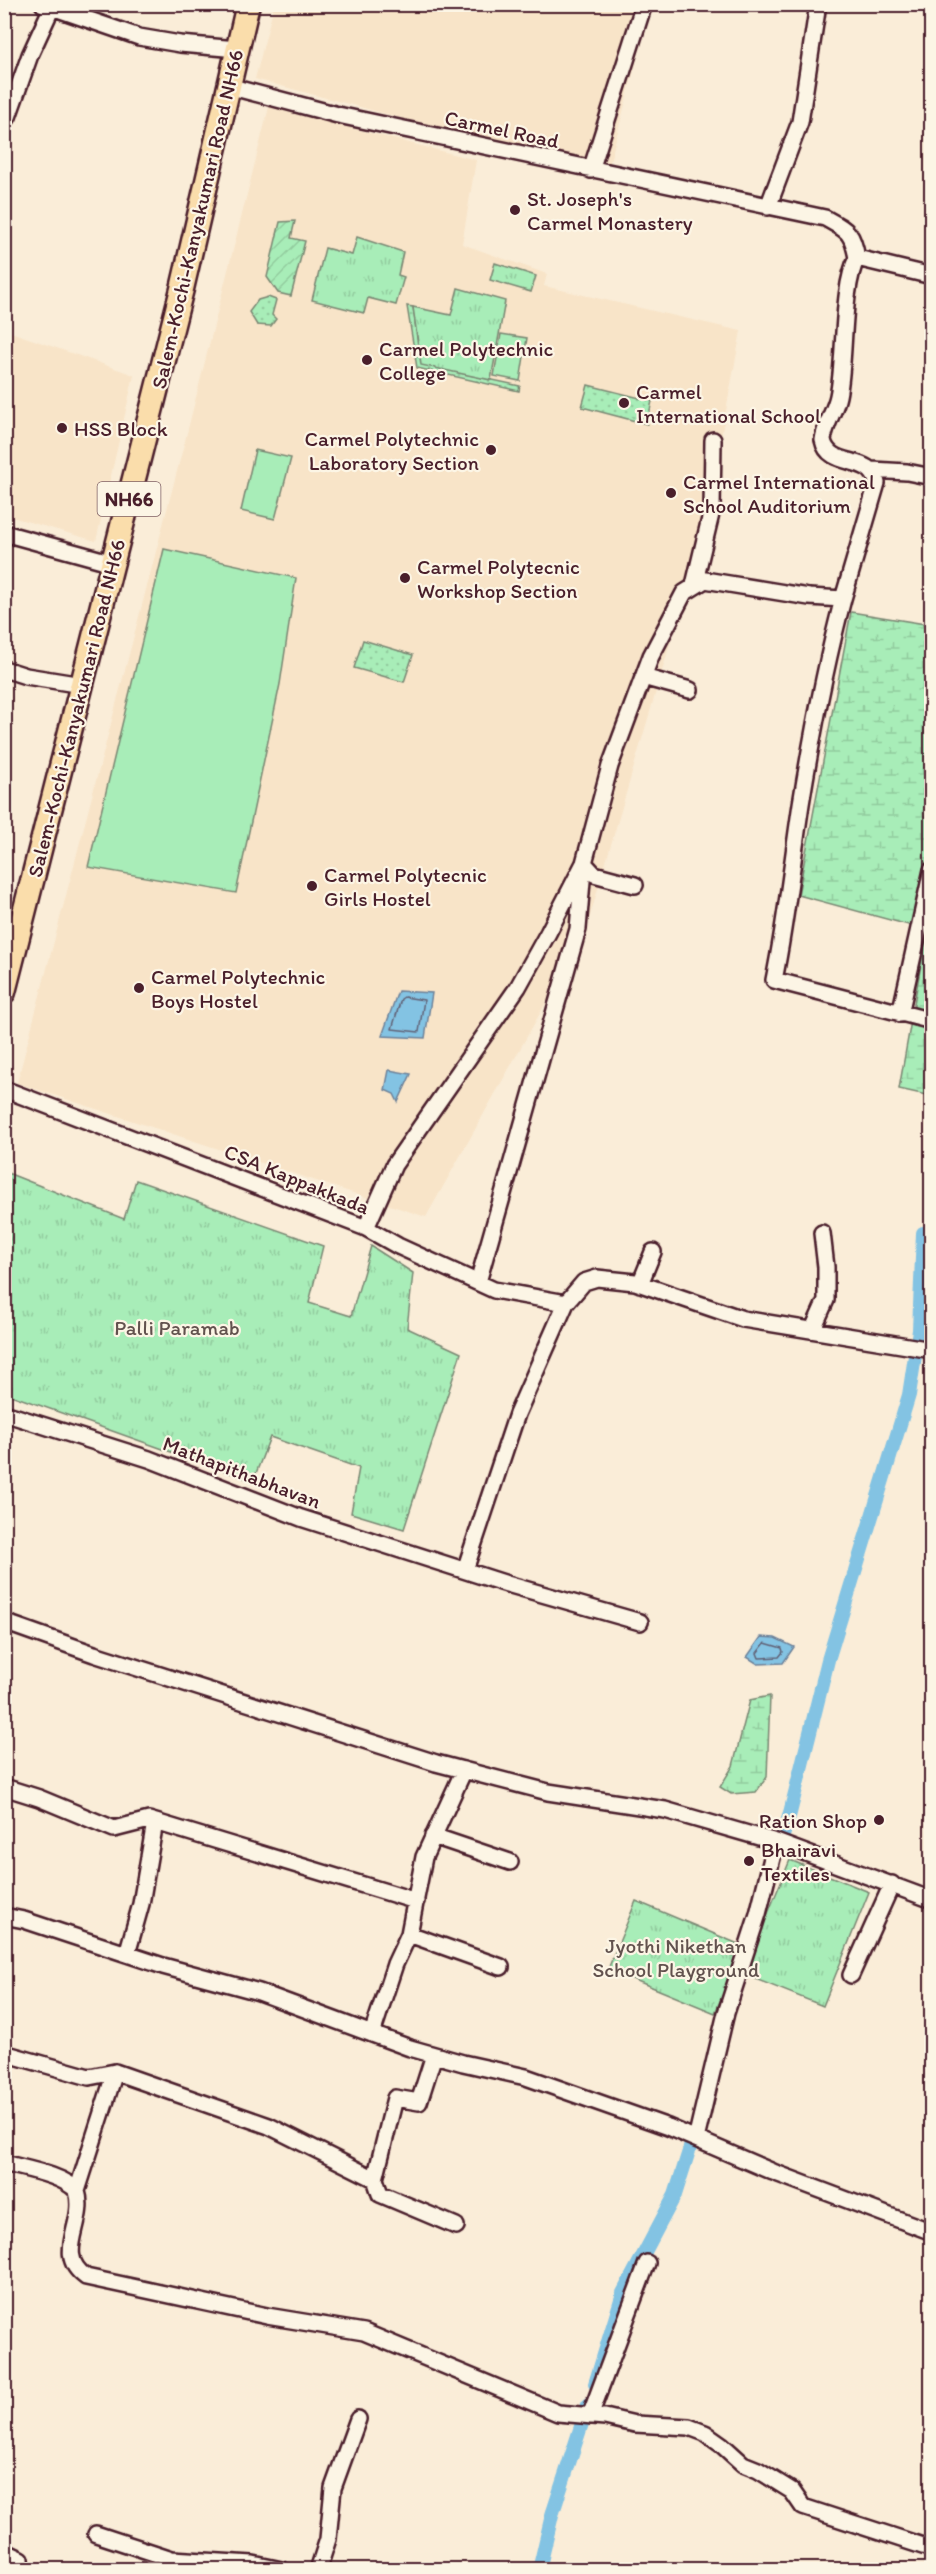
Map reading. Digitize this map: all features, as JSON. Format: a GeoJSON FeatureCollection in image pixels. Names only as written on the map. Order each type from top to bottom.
{"type":"FeatureCollection","features":[{"type":"Feature","properties":{"kind":"highway","name":"Salem-Kochi-Kanyakumari Road NH66"},"geometry":{"type":"LineString","coordinates":[[4,992],[12,928],[82,685],[182,289],[248,4]]}},
{"type":"Feature","properties":{"kind":"street"},"geometry":{"type":"LineString","coordinates":[[591,170],[644,4]]}},
{"type":"Feature","properties":{"kind":"street"},"geometry":{"type":"LineString","coordinates":[[768,207],[800,122],[818,4]]}},
{"type":"Feature","properties":{"kind":"street"},"geometry":{"type":"LineString","coordinates":[[8,117],[48,6],[139,37],[180,44],[237,49]]}},
{"type":"Feature","properties":{"kind":"street","name":"Carmel Road"},"geometry":{"type":"LineString","coordinates":[[228,86],[338,115],[825,218],[853,238],[857,258]]}},
{"type":"Feature","properties":{"kind":"street"},"geometry":{"type":"LineString","coordinates":[[932,276],[857,258],[853,266],[848,295],[842,370],[837,399],[823,440],[829,453],[839,460],[859,464],[872,471],[907,472],[932,477]]}},
{"type":"Feature","properties":{"kind":"street"},"geometry":{"type":"LineString","coordinates":[[694,585],[712,510],[713,440]]}},
{"type":"Feature","properties":{"kind":"street"},"geometry":{"type":"LineString","coordinates":[[872,471],[877,483],[843,599],[801,802],[774,980],[932,1021]]}},
{"type":"Feature","properties":{"kind":"street"},"geometry":{"type":"LineString","coordinates":[[4,533],[113,563]]}},
{"type":"Feature","properties":{"kind":"street"},"geometry":{"type":"LineString","coordinates":[[478,1282],[578,929],[584,863],[610,766],[651,656],[674,610],[684,593],[705,580],[809,597],[843,599]]}},
{"type":"Feature","properties":{"kind":"street"},"geometry":{"type":"LineString","coordinates":[[4,669],[26,676],[82,685]]}},
{"type":"Feature","properties":{"kind":"street"},"geometry":{"type":"LineString","coordinates":[[643,677],[690,690]]}},
{"type":"Feature","properties":{"kind":"street"},"geometry":{"type":"LineString","coordinates":[[584,863],[594,874],[635,885]]}},
{"type":"Feature","properties":{"kind":"street"},"geometry":{"type":"LineString","coordinates":[[366,1228],[394,1165],[518,987],[584,863]]}},
{"type":"Feature","properties":{"kind":"street"},"geometry":{"type":"LineString","coordinates":[[900,1014],[932,870]]}},
{"type":"Feature","properties":{"kind":"street","name":"CSA Kappakkada"},"geometry":{"type":"LineString","coordinates":[[8,1090],[366,1228],[494,1290],[566,1303]]}},
{"type":"Feature","properties":{"kind":"street"},"geometry":{"type":"LineString","coordinates":[[813,1329],[826,1300],[822,1233]]}},
{"type":"Feature","properties":{"kind":"street"},"geometry":{"type":"LineString","coordinates":[[640,1284],[653,1252]]}},
{"type":"Feature","properties":{"kind":"street"},"geometry":{"type":"LineString","coordinates":[[465,1570],[517,1414],[566,1303],[577,1288],[590,1280],[610,1279],[640,1284],[743,1319],[930,1349]]}},
{"type":"Feature","properties":{"kind":"street","name":"Mathapithabhavan"},"geometry":{"type":"LineString","coordinates":[[4,1413],[149,1459],[301,1518],[640,1622]]}},
{"type":"Feature","properties":{"kind":"street"},"geometry":{"type":"LineString","coordinates":[[4,1622],[173,1680],[464,1770],[548,1791],[665,1810],[781,1844],[932,1900]]}},
{"type":"Feature","properties":{"kind":"street"},"geometry":{"type":"LineString","coordinates":[[372,2034],[409,1934],[424,1857],[464,1770]]}},
{"type":"Feature","properties":{"kind":"street"},"geometry":{"type":"LineString","coordinates":[[4,1787],[39,1798],[114,1829],[149,1820],[416,1901]]}},
{"type":"Feature","properties":{"kind":"street"},"geometry":{"type":"LineString","coordinates":[[127,1954],[141,1904],[155,1822]]}},
{"type":"Feature","properties":{"kind":"street"},"geometry":{"type":"LineString","coordinates":[[433,1836],[510,1862]]}},
{"type":"Feature","properties":{"kind":"street"},"geometry":{"type":"LineString","coordinates":[[693,2138],[726,2013],[781,1844]]}},
{"type":"Feature","properties":{"kind":"street"},"geometry":{"type":"LineString","coordinates":[[851,1975],[892,1884]]}},
{"type":"Feature","properties":{"kind":"street"},"geometry":{"type":"LineString","coordinates":[[4,1916],[24,1920],[127,1954],[259,1992],[434,2055],[526,2077],[693,2138],[773,2172],[932,2232]]}},
{"type":"Feature","properties":{"kind":"street"},"geometry":{"type":"LineString","coordinates":[[409,1934],[501,1967]]}},
{"type":"Feature","properties":{"kind":"street"},"geometry":{"type":"LineString","coordinates":[[4,2053],[89,2077],[115,2072],[269,2126],[375,2179]]}},
{"type":"Feature","properties":{"kind":"street"},"geometry":{"type":"LineString","coordinates":[[434,2055],[419,2102],[394,2098],[375,2179],[380,2194],[456,2226]]}},
{"type":"Feature","properties":{"kind":"street"},"geometry":{"type":"LineString","coordinates":[[115,2072],[77,2191],[79,2210],[71,2254],[72,2263],[77,2271],[86,2277],[267,2316],[364,2332],[558,2413],[635,2424],[689,2427],[705,2433],[743,2464],[758,2470],[792,2491],[803,2507],[932,2549]]}},
{"type":"Feature","properties":{"kind":"street"},"geometry":{"type":"LineString","coordinates":[[4,2163],[67,2182],[77,2191]]}},
{"type":"Feature","properties":{"kind":"street"},"geometry":{"type":"LineString","coordinates":[[583,2415],[647,2263]]}},
{"type":"Feature","properties":{"kind":"street"},"geometry":{"type":"LineString","coordinates":[[318,2570],[328,2539],[333,2488],[358,2419]]}},
{"type":"Feature","properties":{"kind":"street"},"geometry":{"type":"LineString","coordinates":[[96,2534],[171,2559],[282,2570]]}},
{"type":"Feature","properties":{"kind":"street"},"geometry":{"type":"LineString","coordinates":[[4,2551],[21,2559],[22,2570]]}},
{"type":"Feature","properties":{"kind":"shaded area"},"geometry":{"type":"Polygon","coordinates":[[[274,5],[651,5],[607,173],[255,79],[274,5]]]}},
{"type":"Feature","properties":{"kind":"shaded area"},"geometry":{"type":"Polygon","coordinates":[[[269,107],[476,160],[462,244],[547,274],[544,286],[741,331],[704,528],[585,933],[426,1217],[17,1083],[187,433],[269,107]]]}},
{"type":"Feature","properties":{"kind":"shaded area"},"geometry":{"type":"Polygon","coordinates":[[[5,330],[134,375],[96,541],[5,515],[5,330]]]}},
{"type":"Feature","properties":{"kind":"green space"},"geometry":{"type":"Polygon","coordinates":[[[295,221],[291,238],[305,241],[291,296],[278,293],[267,277],[280,222],[295,221]]]}},
{"type":"Feature","properties":{"kind":"green space"},"geometry":{"type":"Polygon","coordinates":[[[357,237],[403,252],[398,275],[404,277],[396,305],[368,298],[364,313],[312,300],[325,248],[352,255],[357,237]]]}},
{"type":"Feature","properties":{"kind":"green space"},"geometry":{"type":"Polygon","coordinates":[[[495,263],[536,276],[531,292],[490,280],[495,263]]]}},
{"type":"Feature","properties":{"kind":"green space"},"geometry":{"type":"Polygon","coordinates":[[[458,288],[505,301],[491,380],[421,365],[413,307],[451,315],[458,288]]]}},
{"type":"Feature","properties":{"kind":"green space"},"geometry":{"type":"Polygon","coordinates":[[[268,297],[276,300],[272,315],[276,319],[271,326],[257,325],[249,312],[258,300],[268,297]]]}},
{"type":"Feature","properties":{"kind":"green space"},"geometry":{"type":"Polygon","coordinates":[[[407,306],[413,307],[418,346],[446,351],[446,370],[520,386],[519,391],[417,368],[407,306]]]}},
{"type":"Feature","properties":{"kind":"green space"},"geometry":{"type":"Polygon","coordinates":[[[501,334],[527,338],[520,381],[494,376],[501,334]]]}},
{"type":"Feature","properties":{"kind":"green space"},"geometry":{"type":"Polygon","coordinates":[[[588,385],[652,401],[647,424],[582,407],[588,385]]]}},
{"type":"Feature","properties":{"kind":"green space"},"geometry":{"type":"Polygon","coordinates":[[[255,450],[291,458],[275,519],[241,511],[255,450]]]}},
{"type":"Feature","properties":{"kind":"green space"},"geometry":{"type":"Polygon","coordinates":[[[164,549],[296,578],[280,684],[236,893],[88,867],[164,549]]]}},
{"type":"Feature","properties":{"kind":"green space"},"geometry":{"type":"Polygon","coordinates":[[[851,612],[931,625],[931,1096],[899,1089],[927,930],[798,895],[851,612]]]}},
{"type":"Feature","properties":{"kind":"green space"},"geometry":{"type":"Polygon","coordinates":[[[363,640],[413,655],[404,682],[354,668],[363,640]]]}},
{"type":"Feature","properties":{"kind":"green space","name":"Palli Paramab"},"geometry":{"type":"Polygon","coordinates":[[[5,1172],[124,1219],[136,1180],[323,1246],[309,1303],[351,1316],[371,1246],[413,1273],[407,1328],[461,1353],[404,1529],[351,1513],[359,1468],[270,1437],[253,1481],[5,1393],[5,1172]]]}},
{"type":"Feature","properties":{"kind":"green space"},"geometry":{"type":"Polygon","coordinates":[[[770,1696],[767,1777],[756,1792],[731,1794],[720,1787],[733,1766],[750,1700],[770,1696]]]}},
{"type":"Feature","properties":{"kind":"green space","name":"Jyothi Nikethan School Playground"},"geometry":{"type":"Polygon","coordinates":[[[790,1860],[869,1892],[823,2006],[743,1974],[790,1860]]]}},
{"type":"Feature","properties":{"kind":"green space","name":"Jyothi Nikethan School Playground"},"geometry":{"type":"Polygon","coordinates":[[[636,1901],[743,1946],[715,2013],[608,1969],[636,1901]]]}},
{"type":"Feature","properties":{"kind":"water"},"geometry":{"type":"Polygon","coordinates":[[[398,991],[432,993],[425,1038],[382,1036],[398,991]]]}},
{"type":"Feature","properties":{"kind":"water"},"geometry":{"type":"Polygon","coordinates":[[[389,1070],[411,1074],[398,1102],[394,1094],[385,1090],[389,1070]]]}},
{"type":"Feature","properties":{"kind":"water"},"geometry":{"type":"Polygon","coordinates":[[[761,1637],[775,1638],[794,1647],[783,1663],[758,1664],[747,1657],[761,1637]]]}},
{"type":"Feature","properties":{"kind":"waterway"},"geometry":{"type":"LineString","coordinates":[[778,1852],[828,1660],[909,1395],[919,1330],[923,1233]]}},
{"type":"Feature","properties":{"kind":"waterway"},"geometry":{"type":"LineString","coordinates":[[595,2384],[623,2293],[675,2195],[696,2129]]}},
{"type":"Feature","properties":{"kind":"waterway"},"geometry":{"type":"LineString","coordinates":[[539,2570],[552,2515],[588,2405]]}},
{"type":"Feature","properties":{"kind":"place","name":"St. Joseph's Carmel Monastery"},"geometry":{"type":"Point","coordinates":[515,210]}},
{"type":"Feature","properties":{"kind":"place","name":"Carmel Polytechnic College"},"geometry":{"type":"Point","coordinates":[367,360]}},
{"type":"Feature","properties":{"kind":"place","name":"Carmel International School"},"geometry":{"type":"Point","coordinates":[624,403]}},
{"type":"Feature","properties":{"kind":"place","name":"HSS Block"},"geometry":{"type":"Point","coordinates":[62,428]}},
{"type":"Feature","properties":{"kind":"place","name":"Carmel Polytechnic Laboratory Section"},"geometry":{"type":"Point","coordinates":[491,450]}},
{"type":"Feature","properties":{"kind":"place","name":"Carmel International School Auditorium"},"geometry":{"type":"Point","coordinates":[671,493]}},
{"type":"Feature","properties":{"kind":"place","name":"Carmel Polytecnic Workshop Section"},"geometry":{"type":"Point","coordinates":[405,578]}},
{"type":"Feature","properties":{"kind":"place","name":"Carmel Polytecnic Girls Hostel"},"geometry":{"type":"Point","coordinates":[312,886]}},
{"type":"Feature","properties":{"kind":"place","name":"Carmel Polytechnic Boys Hostel"},"geometry":{"type":"Point","coordinates":[139,988]}},
{"type":"Feature","properties":{"kind":"place","name":"Ration Shop"},"geometry":{"type":"Point","coordinates":[879,1820]}},
{"type":"Feature","properties":{"kind":"place","name":"Bhairavi Textiles"},"geometry":{"type":"Point","coordinates":[749,1861]}}]}
